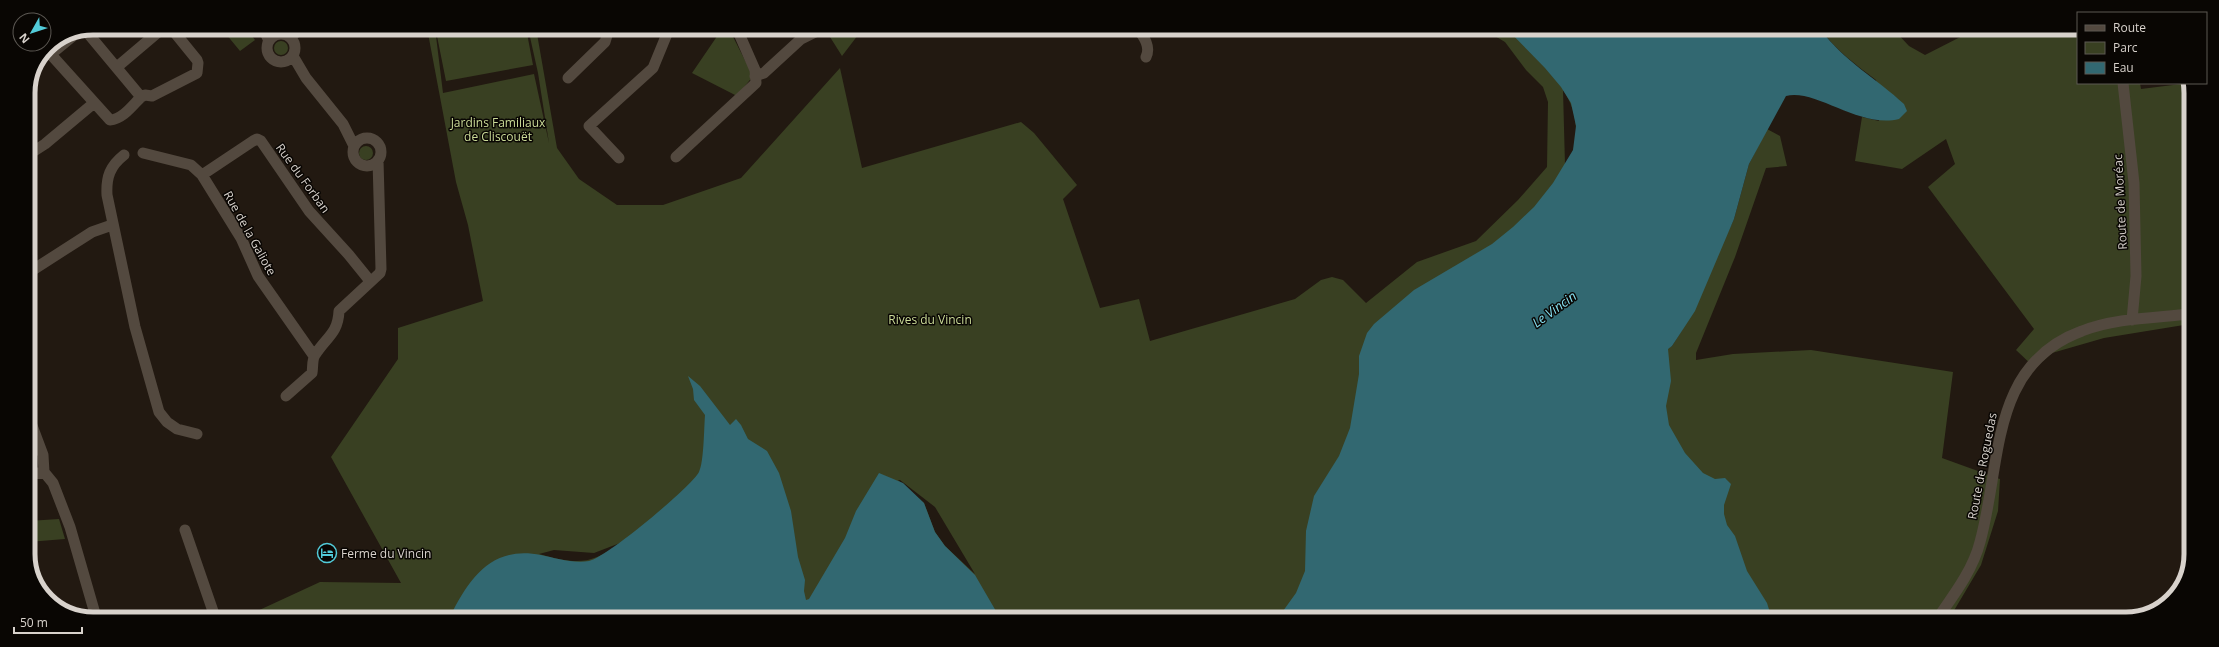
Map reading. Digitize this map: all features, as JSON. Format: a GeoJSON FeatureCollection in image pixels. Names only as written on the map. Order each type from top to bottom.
{"type":"FeatureCollection","features":[{"type":"Feature","properties":{"kind":"street"},"geometry":{"type":"LineString","coordinates":[[90,35],[140,97]]}},
{"type":"Feature","properties":{"kind":"street"},"geometry":{"type":"LineString","coordinates":[[116,67],[155,35]]}},
{"type":"Feature","properties":{"kind":"street"},"geometry":{"type":"LineString","coordinates":[[50,54],[106,118],[113,120],[135,105],[140,97],[145,95],[152,96],[197,73],[197,60],[177,35]]}},
{"type":"Feature","properties":{"kind":"street"},"geometry":{"type":"LineString","coordinates":[[266,35],[269,41]]}},
{"type":"Feature","properties":{"kind":"street"},"geometry":{"type":"LineString","coordinates":[[276,35],[269,41],[267,49],[270,56],[277,61],[289,59]]}},
{"type":"Feature","properties":{"kind":"street"},"geometry":{"type":"LineString","coordinates":[[282,35],[295,43],[289,59]]}},
{"type":"Feature","properties":{"kind":"street"},"geometry":{"type":"LineString","coordinates":[[568,78],[605,42],[608,35]]}},
{"type":"Feature","properties":{"kind":"street"},"geometry":{"type":"LineString","coordinates":[[619,158],[589,126],[653,68],[666,35]]}},
{"type":"Feature","properties":{"kind":"street"},"geometry":{"type":"LineString","coordinates":[[676,157],[756,83],[755,70],[740,35]]}},
{"type":"Feature","properties":{"kind":"street"},"geometry":{"type":"LineString","coordinates":[[755,76],[764,73],[801,39],[809,35]]}},
{"type":"Feature","properties":{"kind":"street"},"geometry":{"type":"LineString","coordinates":[[1142,35],[1146,41],[1148,53],[1146,57]]}},
{"type":"Feature","properties":{"kind":"street"},"geometry":{"type":"LineString","coordinates":[[289,59],[343,124],[354,146],[353,153],[356,161],[367,166],[373,171],[379,184]]}},
{"type":"Feature","properties":{"kind":"street","name":"Route de Moréac"},"geometry":{"type":"LineString","coordinates":[[2123,84],[2134,183],[2136,276],[2132,320]]}},
{"type":"Feature","properties":{"kind":"street"},"geometry":{"type":"LineString","coordinates":[[35,150],[94,104]]}},
{"type":"Feature","properties":{"kind":"street"},"geometry":{"type":"LineString","coordinates":[[286,396],[312,374],[314,356],[334,332],[339,323],[339,311],[370,281],[380,274],[379,147],[374,141],[365,139],[343,124]]}},
{"type":"Feature","properties":{"kind":"street"},"geometry":{"type":"LineString","coordinates":[[354,146],[365,139]]}},
{"type":"Feature","properties":{"kind":"street","name":"Rue du Forban"},"geometry":{"type":"LineString","coordinates":[[202,175],[252,141],[257,140],[261,142],[309,211],[349,255],[370,281]]}},
{"type":"Feature","properties":{"kind":"street","name":"Rue de la Galiote"},"geometry":{"type":"LineString","coordinates":[[143,153],[191,166],[202,175],[241,238],[258,276],[314,356]]}},
{"type":"Feature","properties":{"kind":"street"},"geometry":{"type":"LineString","coordinates":[[124,155],[111,167],[106,185],[112,225],[127,282],[135,327],[159,412],[167,422],[177,429],[197,434]]}},
{"type":"Feature","properties":{"kind":"street"},"geometry":{"type":"LineString","coordinates":[[367,166],[378,160]]}},
{"type":"Feature","properties":{"kind":"street"},"geometry":{"type":"LineString","coordinates":[[35,269],[92,232],[112,225]]}},
{"type":"Feature","properties":{"kind":"street","name":"Route de Roguedas"},"geometry":{"type":"LineString","coordinates":[[1943,612],[1953,596],[1980,544],[2004,414],[2014,391],[2024,374],[2046,351],[2063,339],[2082,330],[2132,320],[2184,315]]}},
{"type":"Feature","properties":{"kind":"street"},"geometry":{"type":"LineString","coordinates":[[35,434],[43,455],[44,472],[53,483],[70,527],[95,612]]}},
{"type":"Feature","properties":{"kind":"street"},"geometry":{"type":"LineString","coordinates":[[35,474],[44,472]]}},
{"type":"Feature","properties":{"kind":"street"},"geometry":{"type":"LineString","coordinates":[[185,530],[213,612]]}},
{"type":"Feature","properties":{"kind":"green space"},"geometry":{"type":"Polygon","coordinates":[[[227,35],[251,35],[255,40],[240,51],[227,35]]]}},
{"type":"Feature","properties":{"kind":"green space","name":"Rives du Vincin"},"geometry":{"type":"Polygon","coordinates":[[[428,35],[436,35],[443,93],[534,74],[549,143],[538,73],[530,35],[537,35],[557,148],[579,179],[617,205],[663,205],[741,178],[840,68],[862,168],[1021,122],[1034,133],[1077,185],[1063,199],[1100,308],[1139,299],[1150,341],[1295,299],[1321,280],[1332,277],[1343,280],[1366,303],[1417,262],[1476,241],[1518,200],[1547,167],[1548,102],[1543,87],[1526,70],[1505,42],[1493,35],[1654,35],[1416,612],[255,612],[320,582],[401,583],[331,457],[398,359],[398,328],[483,301],[468,225],[456,182],[428,35]],[[1563,90],[1565,165],[1570,157],[1576,138],[1575,117],[1568,98],[1563,90]],[[898,480],[924,503],[935,532],[945,546],[975,574],[935,507],[898,480]],[[620,543],[594,553],[554,550],[539,554],[563,560],[582,561],[600,556],[620,543]]]}},
{"type":"Feature","properties":{"kind":"green space"},"geometry":{"type":"Polygon","coordinates":[[[437,35],[527,35],[533,65],[446,81],[437,35]]]}},
{"type":"Feature","properties":{"kind":"green space"},"geometry":{"type":"Polygon","coordinates":[[[718,35],[732,35],[753,76],[737,96],[692,73],[718,35]]]}},
{"type":"Feature","properties":{"kind":"green space"},"geometry":{"type":"Polygon","coordinates":[[[829,35],[858,35],[842,56],[829,35]]]}},
{"type":"Feature","properties":{"kind":"green space"},"geometry":{"type":"Polygon","coordinates":[[[1825,35],[1899,35],[1909,46],[1925,55],[1964,35],[2077,35],[2077,84],[2140,84],[2141,89],[2183,84],[2184,325],[2104,338],[2052,353],[2035,368],[2016,350],[2034,329],[1928,187],[1955,164],[1946,139],[1902,169],[1855,161],[1862,117],[1879,121],[1876,80],[1840,51],[1825,35]]]}},
{"type":"Feature","properties":{"kind":"green space"},"geometry":{"type":"Polygon","coordinates":[[[278,41],[284,41],[288,45],[288,51],[284,55],[278,55],[274,51],[274,45],[278,41]]]}},
{"type":"Feature","properties":{"kind":"green space"},"geometry":{"type":"Polygon","coordinates":[[[1767,129],[1780,136],[1787,166],[1766,168],[1735,257],[1696,353],[1696,360],[1733,354],[1811,350],[1953,372],[1942,458],[2000,479],[1998,511],[1981,565],[1953,612],[1527,612],[1628,368],[1672,346],[1682,330],[1734,219],[1749,164],[1767,129]]]}},
{"type":"Feature","properties":{"kind":"green space"},"geometry":{"type":"Polygon","coordinates":[[[363,146],[369,146],[373,150],[373,156],[369,160],[363,160],[359,156],[359,150],[363,146]]]}},
{"type":"Feature","properties":{"kind":"green space"},"geometry":{"type":"Polygon","coordinates":[[[59,519],[65,539],[35,541],[35,521],[59,519]]]}},
{"type":"Feature","properties":{"kind":"water","name":"Le Vincin"},"geometry":{"type":"Polygon","coordinates":[[[1513,35],[1825,35],[1839,51],[1904,104],[1907,111],[1899,119],[1884,121],[1854,114],[1810,98],[1798,95],[1786,96],[1749,164],[1734,219],[1695,311],[1672,346],[1668,349],[1671,381],[1666,406],[1669,425],[1685,453],[1703,473],[1715,479],[1725,478],[1731,484],[1724,505],[1724,514],[1727,525],[1735,536],[1747,571],[1767,603],[1770,612],[1282,612],[1296,593],[1305,571],[1306,531],[1314,496],[1339,456],[1350,428],[1359,374],[1359,356],[1367,333],[1374,324],[1414,290],[1492,244],[1513,227],[1534,207],[1553,183],[1573,150],[1576,126],[1571,103],[1561,87],[1513,35]]]}},
{"type":"Feature","properties":{"kind":"water"},"geometry":{"type":"Polygon","coordinates":[[[688,376],[700,386],[730,425],[736,419],[741,425],[748,439],[767,451],[779,473],[791,511],[798,557],[805,580],[804,591],[806,600],[809,599],[845,538],[856,511],[879,473],[903,483],[924,503],[935,532],[945,546],[975,575],[997,612],[452,612],[465,589],[474,578],[484,568],[496,560],[509,555],[524,553],[571,561],[589,561],[612,548],[681,492],[699,472],[704,445],[705,415],[694,400],[693,389],[688,376]]]}},
{"type":"Feature","properties":{"kind":"place","name":"Ferme du Vincin"},"geometry":{"type":"Point","coordinates":[327,553]}},
{"type":"Feature","properties":{"kind":"park label","name":"Jardins Familiaux de Cliscouët"},"geometry":{"type":"Point","coordinates":[498,129]}}]}
